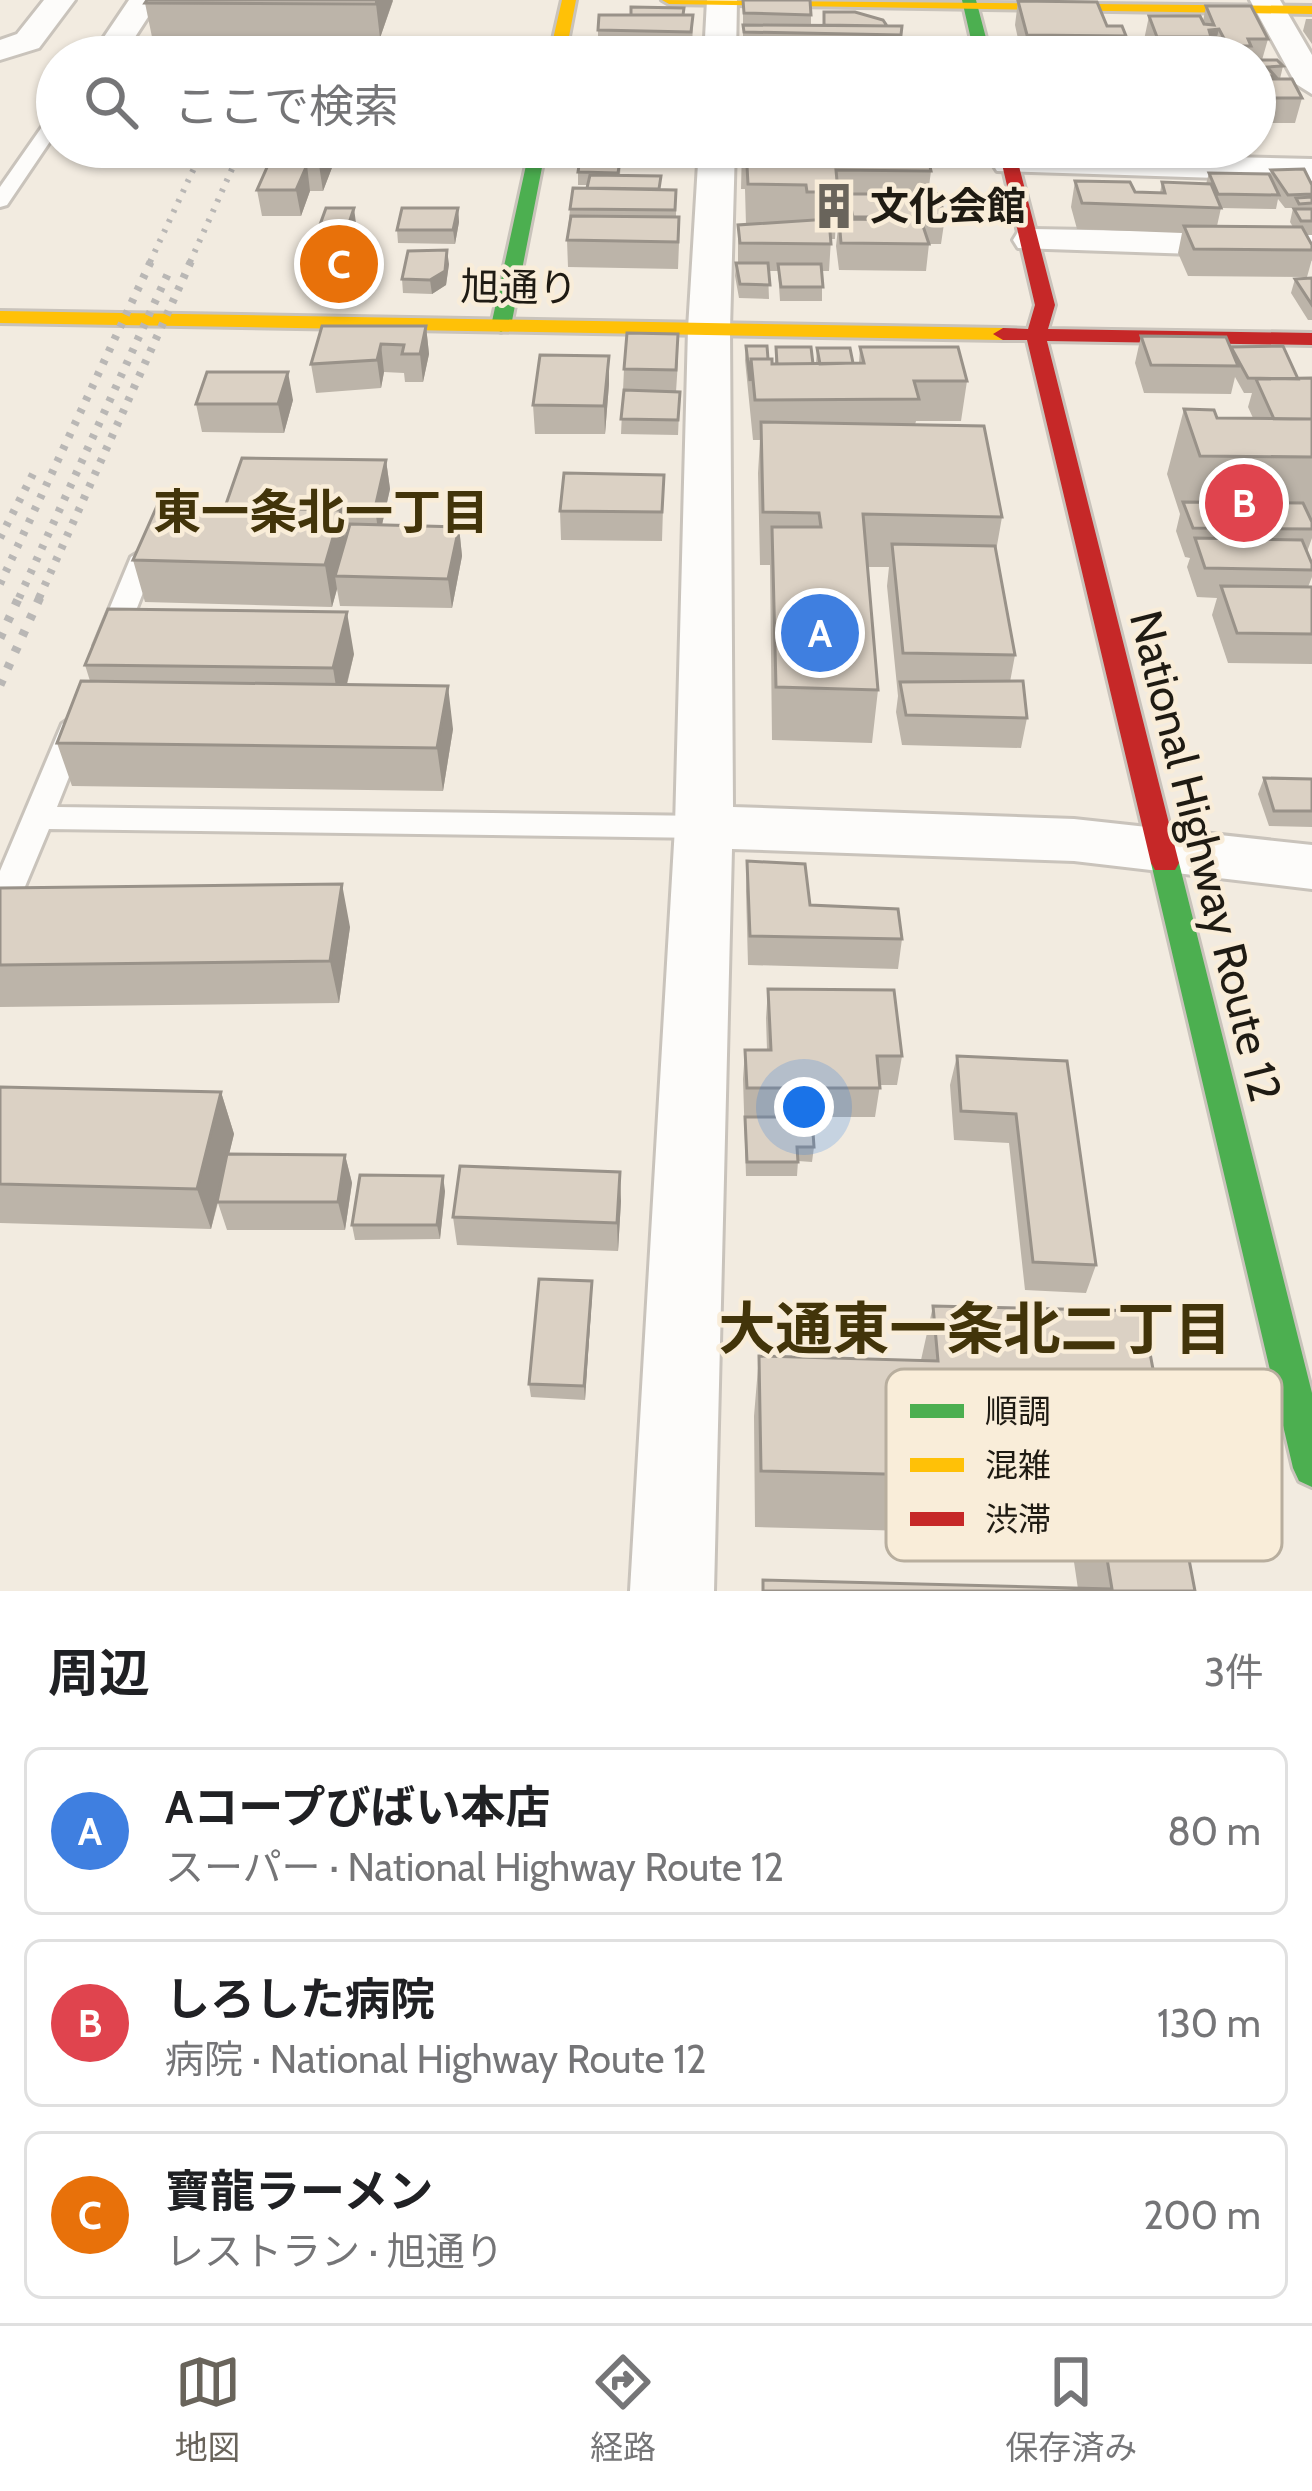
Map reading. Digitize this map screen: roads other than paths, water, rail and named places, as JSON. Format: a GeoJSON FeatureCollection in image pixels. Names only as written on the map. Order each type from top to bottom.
{"type":"FeatureCollection","features":[{"type":"Feature","properties":{"kind":"main road"},"geometry":{"type":"LineString","coordinates":[[561,36],[569,0]]}},
{"type":"Feature","properties":{"kind":"main road"},"geometry":{"type":"LineString","coordinates":[[669,0],[1268,5],[1312,10]]}},
{"type":"Feature","properties":{"kind":"main road"},"geometry":{"type":"LineString","coordinates":[[936,2],[943,36]]}},
{"type":"Feature","properties":{"kind":"main road"},"geometry":{"type":"LineString","coordinates":[[969,2],[978,36]]}},
{"type":"Feature","properties":{"kind":"main road"},"geometry":{"type":"LineString","coordinates":[[501,326],[534,168]]}},
{"type":"Feature","properties":{"kind":"main road","name":"National Highway Route 12"},"geometry":{"type":"LineString","coordinates":[[1012,168],[1045,304],[1036,335],[1312,1468]]}},
{"type":"Feature","properties":{"kind":"main road"},"geometry":{"type":"LineString","coordinates":[[1004,306],[1036,335]]}},
{"type":"Feature","properties":{"kind":"main road","name":"旭通り"},"geometry":{"type":"LineString","coordinates":[[0,317],[1312,339]]}},
{"type":"Feature","properties":{"kind":"street"},"geometry":{"type":"LineString","coordinates":[[0,50],[28,41],[60,0]]}},
{"type":"Feature","properties":{"kind":"street"},"geometry":{"type":"LineString","coordinates":[[120,36],[144,0]]}},
{"type":"Feature","properties":{"kind":"street"},"geometry":{"type":"LineString","coordinates":[[721,36],[722,0]]}},
{"type":"Feature","properties":{"kind":"street"},"geometry":{"type":"LineString","coordinates":[[1268,5],[1312,84]]}},
{"type":"Feature","properties":{"kind":"street"},"geometry":{"type":"LineString","coordinates":[[0,62],[36,63]]}},
{"type":"Feature","properties":{"kind":"street"},"geometry":{"type":"LineString","coordinates":[[672,1591],[704,827],[716,168]]}},
{"type":"Feature","properties":{"kind":"street"},"geometry":{"type":"LineString","coordinates":[[1271,168],[1312,170]]}},
{"type":"Feature","properties":{"kind":"street"},"geometry":{"type":"LineString","coordinates":[[1032,240],[1312,246]]}},
{"type":"Feature","properties":{"kind":"street"},"geometry":{"type":"LineString","coordinates":[[704,827],[1073,839],[1161,848],[1250,866],[1312,867]]}},
{"type":"Feature","properties":{"kind":"lane"},"geometry":{"type":"LineString","coordinates":[[0,201],[36,149]]}},
{"type":"Feature","properties":{"kind":"lane"},"geometry":{"type":"LineString","coordinates":[[0,908],[144,557]]}},
{"type":"Feature","properties":{"kind":"lane"},"geometry":{"type":"LineString","coordinates":[[38,818],[704,827]]}},
{"type":"Feature","properties":{"kind":"railway"},"geometry":{"type":"LineString","coordinates":[[254,36],[271,0]]}},
{"type":"Feature","properties":{"kind":"railway"},"geometry":{"type":"LineString","coordinates":[[288,36],[301,0]]}},
{"type":"Feature","properties":{"kind":"railway"},"geometry":{"type":"LineString","coordinates":[[150,262],[194,168]]}},
{"type":"Feature","properties":{"kind":"railway"},"geometry":{"type":"LineString","coordinates":[[190,262],[233,168]]}},
{"type":"Feature","properties":{"kind":"railway"},"geometry":{"type":"LineString","coordinates":[[0,584],[152,259]]}},
{"type":"Feature","properties":{"kind":"railway"},"geometry":{"type":"LineString","coordinates":[[39,598],[192,259]]}},
{"type":"Feature","properties":{"kind":"railway"},"geometry":{"type":"LineString","coordinates":[[19,598],[171,267]]}},
{"type":"Feature","properties":{"kind":"railway"},"geometry":{"type":"LineString","coordinates":[[0,538],[33,474]]}},
{"type":"Feature","properties":{"kind":"railway"},"geometry":{"type":"LineString","coordinates":[[0,638],[20,595]]}},
{"type":"Feature","properties":{"kind":"railway"},"geometry":{"type":"LineString","coordinates":[[0,685],[41,595]]}},
{"type":"Feature","properties":{"kind":"place","name":"文化会館"},"geometry":{"type":"Point","coordinates":[834,206]}},
{"type":"Feature","properties":{"kind":"place","name":"寶龍ラーメン"},"geometry":{"type":"Point","coordinates":[339,264]}},
{"type":"Feature","properties":{"kind":"place","name":"しろした病院"},"geometry":{"type":"Point","coordinates":[1244,503]}},
{"type":"Feature","properties":{"kind":"place","name":"Aコープびばい本店"},"geometry":{"type":"Point","coordinates":[820,633]}},
{"type":"Feature","properties":{"kind":"district","name":"東一条北一丁目"},"geometry":{"type":"Point","coordinates":[321,512]}},
{"type":"Feature","properties":{"kind":"district","name":"大通東一条北二丁目"},"geometry":{"type":"Point","coordinates":[975,1328]}}]}
